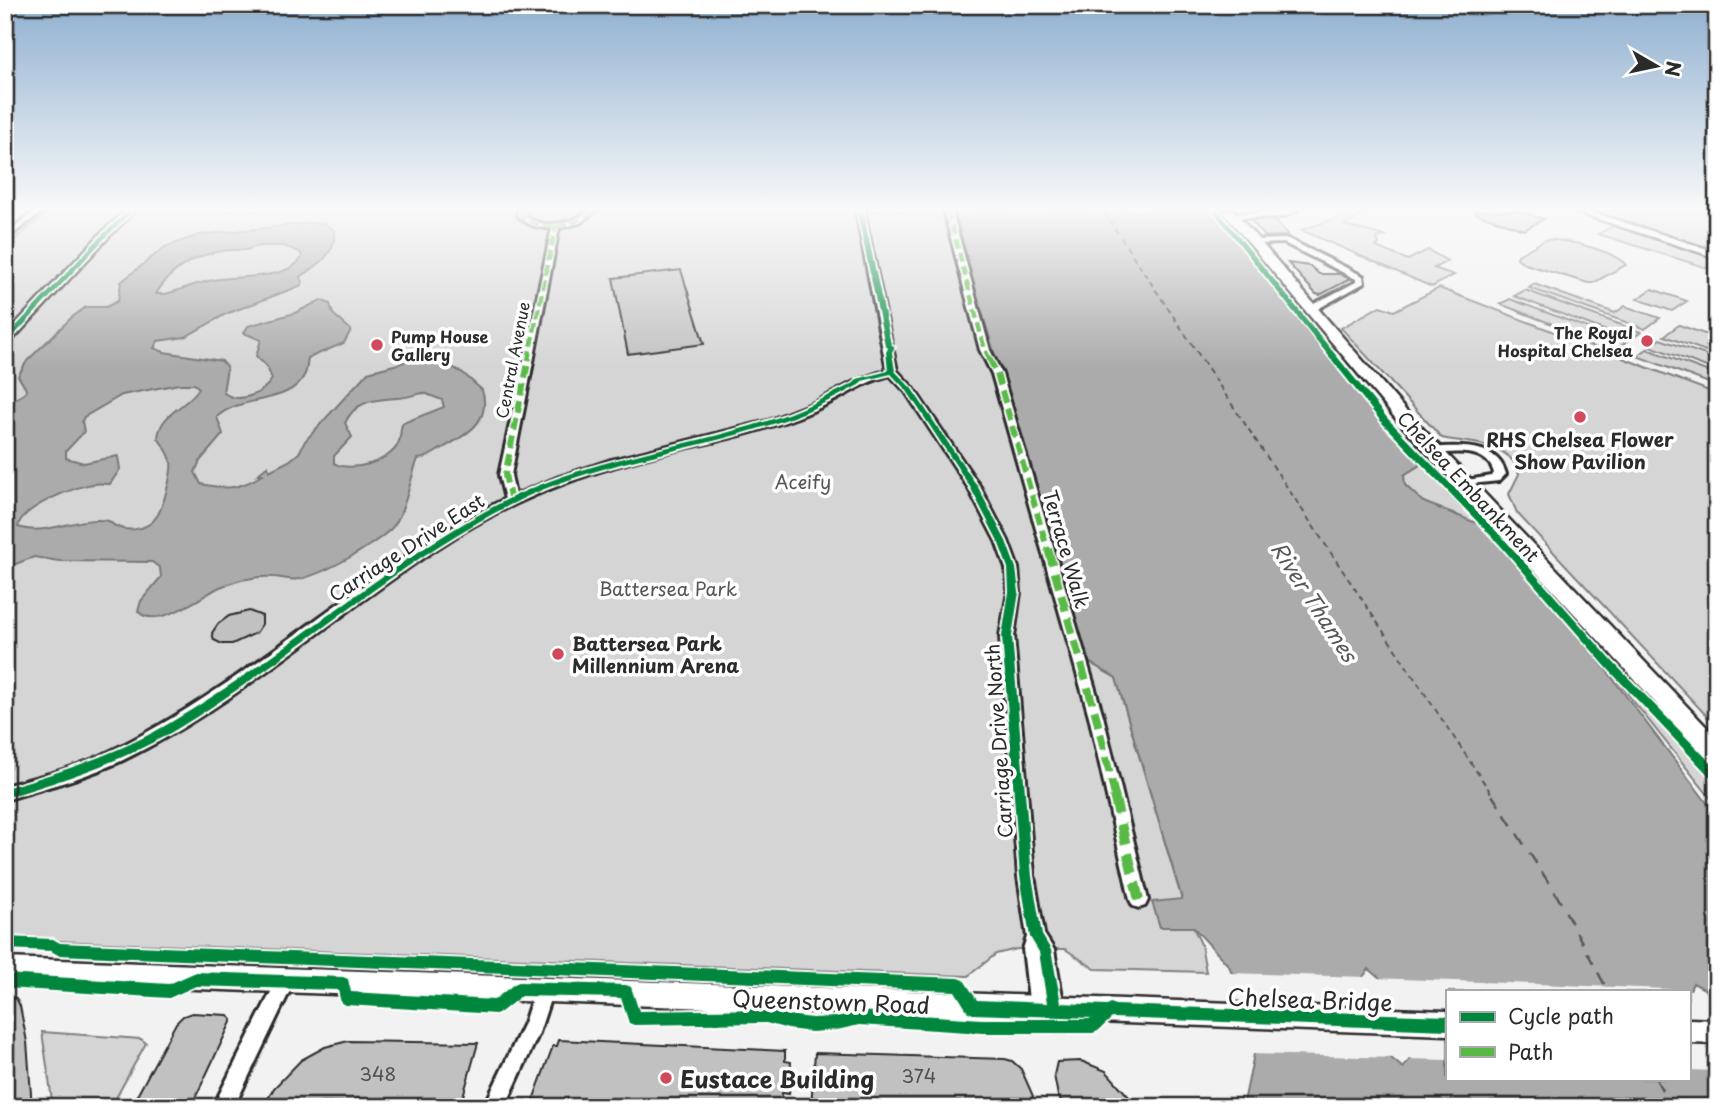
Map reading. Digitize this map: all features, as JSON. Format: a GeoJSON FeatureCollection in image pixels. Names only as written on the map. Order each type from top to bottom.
{"type":"FeatureCollection","features":[{"type":"Feature","properties":{"kind":"highway","name":"Chelsea Embankment"},"geometry":{"type":"LineString","coordinates":[[1272,263],[1435,451],[1717,754]]}},
{"type":"Feature","properties":{"kind":"main road","name":"Queenstown Road"},"geometry":{"type":"LineString","coordinates":[[5,970],[1172,1013]]}},
{"type":"Feature","properties":{"kind":"main road","name":"Chelsea Bridge"},"geometry":{"type":"LineString","coordinates":[[1172,1013],[1446,1023]]}},
{"type":"Feature","properties":{"kind":"main road"},"geometry":{"type":"LineString","coordinates":[[1690,1031],[1717,1032]]}},
{"type":"Feature","properties":{"kind":"street"},"geometry":{"type":"LineString","coordinates":[[5,342],[78,263]]}},
{"type":"Feature","properties":{"kind":"street","name":"Central Avenue"},"geometry":{"type":"LineString","coordinates":[[512,500],[505,475],[548,263]]}},
{"type":"Feature","properties":{"kind":"street"},"geometry":{"type":"LineString","coordinates":[[871,263],[892,372]]}},
{"type":"Feature","properties":{"kind":"street","name":"Terrace Walk"},"geometry":{"type":"LineString","coordinates":[[962,263],[985,350],[997,374],[1096,716],[1139,900]]}},
{"type":"Feature","properties":{"kind":"street"},"geometry":{"type":"LineString","coordinates":[[1311,309],[1360,283],[1360,278],[1329,263]]}},
{"type":"Feature","properties":{"kind":"street","name":"Carriage Drive East"},"geometry":{"type":"LineString","coordinates":[[5,793],[77,772],[171,727],[242,682],[421,554],[512,500],[553,483],[616,463],[774,422],[817,405],[861,382],[892,372]]}},
{"type":"Feature","properties":{"kind":"street","name":"Carriage Drive North"},"geometry":{"type":"LineString","coordinates":[[892,372],[910,390],[974,487],[1002,541],[1012,568],[1014,592],[1007,636],[1026,876],[1036,937],[1032,949],[1047,1008]]}},
{"type":"Feature","properties":{"kind":"street"},"geometry":{"type":"LineString","coordinates":[[1435,451],[1475,452],[1490,458],[1499,467],[1500,474],[1495,479],[1465,483]]}},
{"type":"Feature","properties":{"kind":"street"},"geometry":{"type":"LineString","coordinates":[[223,1107],[285,982]]}},
{"type":"Feature","properties":{"kind":"street"},"geometry":{"type":"LineString","coordinates":[[494,1107],[532,1026],[544,990]]}},
{"type":"Feature","properties":{"kind":"green space","name":"Battersea Park"},"geometry":{"type":"Polygon","coordinates":[[[5,263],[967,263],[1089,662],[1116,678],[1182,900],[1154,902],[1160,927],[1193,927],[1201,944],[1206,972],[1095,969],[1065,949],[1017,949],[996,954],[968,976],[5,939],[5,263]]]}},
{"type":"Feature","properties":{"kind":"green space"},"geometry":{"type":"Polygon","coordinates":[[[1377,263],[1443,263],[1434,268],[1454,275],[1432,287],[1377,263]]]}},
{"type":"Feature","properties":{"kind":"green space"},"geometry":{"type":"Polygon","coordinates":[[[1691,263],[1717,263],[1717,271],[1691,263]]]}},
{"type":"Feature","properties":{"kind":"green space"},"geometry":{"type":"Polygon","coordinates":[[[1525,264],[1626,265],[1593,283],[1588,283],[1525,264]]]}},
{"type":"Feature","properties":{"kind":"green space"},"geometry":{"type":"Polygon","coordinates":[[[1534,284],[1615,313],[1625,306],[1660,318],[1645,329],[1529,288],[1534,284]]]}},
{"type":"Feature","properties":{"kind":"green space"},"geometry":{"type":"Polygon","coordinates":[[[1439,288],[1717,394],[1717,727],[1517,513],[1509,494],[1519,474],[1507,455],[1486,446],[1442,438],[1341,328],[1380,306],[1394,311],[1439,288]]]}},
{"type":"Feature","properties":{"kind":"green space"},"geometry":{"type":"Polygon","coordinates":[[[1652,289],[1687,301],[1672,311],[1637,299],[1652,289]]]}},
{"type":"Feature","properties":{"kind":"green space"},"geometry":{"type":"Polygon","coordinates":[[[1525,290],[1641,332],[1630,340],[1514,296],[1525,290]]]}},
{"type":"Feature","properties":{"kind":"green space"},"geometry":{"type":"Polygon","coordinates":[[[1510,299],[1626,342],[1617,349],[1500,304],[1510,299]]]}},
{"type":"Feature","properties":{"kind":"green space"},"geometry":{"type":"Polygon","coordinates":[[[1679,325],[1716,338],[1707,346],[1717,349],[1717,355],[1664,336],[1679,325]]]}},
{"type":"Feature","properties":{"kind":"green space"},"geometry":{"type":"Polygon","coordinates":[[[1660,339],[1717,359],[1717,371],[1650,346],[1660,339]]]}},
{"type":"Feature","properties":{"kind":"green space"},"geometry":{"type":"Polygon","coordinates":[[[1647,349],[1717,375],[1717,386],[1637,356],[1647,349]]]}},
{"type":"Feature","properties":{"kind":"green space"},"geometry":{"type":"Polygon","coordinates":[[[1423,463],[1484,526],[1420,501],[1407,491],[1404,475],[1423,463]]]}},
{"type":"Feature","properties":{"kind":"green space"},"geometry":{"type":"Polygon","coordinates":[[[1606,667],[1717,782],[1717,806],[1606,667]]]}},
{"type":"Feature","properties":{"kind":"green space"},"geometry":{"type":"Polygon","coordinates":[[[42,1032],[141,1039],[146,1043],[111,1107],[53,1107],[42,1032]]]}},
{"type":"Feature","properties":{"kind":"water"},"geometry":{"type":"Polygon","coordinates":[[[145,263],[187,263],[173,273],[156,294],[165,294],[213,280],[274,274],[297,263],[320,263],[300,277],[303,282],[300,286],[226,314],[185,337],[158,341],[154,348],[164,352],[222,361],[227,368],[223,392],[236,398],[256,393],[272,379],[267,367],[256,356],[261,340],[244,333],[248,326],[295,313],[321,300],[330,304],[333,314],[351,330],[344,343],[308,358],[305,374],[298,384],[288,391],[239,405],[217,417],[223,434],[200,461],[195,472],[201,484],[224,488],[238,486],[264,474],[257,475],[268,466],[269,471],[289,461],[299,453],[305,441],[368,372],[427,352],[438,353],[441,361],[463,373],[482,390],[483,411],[475,426],[460,438],[418,459],[404,506],[390,530],[347,559],[310,576],[297,579],[266,577],[239,580],[220,587],[179,610],[156,617],[146,616],[138,611],[141,601],[161,577],[160,568],[152,562],[59,561],[34,557],[5,568],[5,405],[25,393],[26,389],[18,376],[27,361],[86,307],[106,307],[118,301],[121,282],[145,263]],[[179,384],[122,395],[84,417],[84,432],[66,451],[66,458],[84,463],[118,456],[120,469],[110,484],[85,486],[50,499],[28,513],[18,527],[41,529],[97,520],[109,521],[120,528],[134,529],[153,521],[162,505],[171,467],[169,455],[158,438],[160,429],[169,416],[199,388],[194,384],[179,384]],[[424,393],[373,401],[360,406],[349,415],[345,423],[352,437],[334,456],[334,463],[341,466],[359,466],[387,456],[398,444],[403,423],[444,407],[442,400],[424,393]]]}},
{"type":"Feature","properties":{"kind":"water","name":"River Thames"},"geometry":{"type":"Polygon","coordinates":[[[967,263],[1254,263],[1381,419],[1423,463],[1404,475],[1405,485],[1423,502],[1484,526],[1544,593],[1604,667],[1717,816],[1717,1008],[1706,990],[1693,983],[1690,990],[1717,1037],[1717,1107],[1243,1107],[1254,1054],[1247,1007],[1229,966],[1193,927],[1160,927],[1152,902],[1182,899],[1116,678],[1089,662],[967,263]],[[1369,969],[1363,977],[1391,1058],[1403,1068],[1410,1059],[1380,978],[1369,969]]]}},
{"type":"Feature","properties":{"kind":"pier"},"geometry":{"type":"Polygon","coordinates":[[[1228,973],[1367,977],[1397,1058],[1250,1054],[1244,1008],[1228,973]]]}},
{"type":"Feature","properties":{"kind":"pier"},"geometry":{"type":"Polygon","coordinates":[[[1374,978],[1694,990],[1717,1030],[1717,1071],[1690,1070],[1690,990],[1446,990],[1446,1060],[1406,1059],[1374,978]]]}},
{"type":"Feature","properties":{"kind":"building"},"geometry":{"type":"Polygon","coordinates":[[[1288,263],[1310,266],[1319,274],[1340,274],[1350,279],[1320,295],[1316,294],[1288,263]]]}},
{"type":"Feature","properties":{"kind":"building"},"geometry":{"type":"Polygon","coordinates":[[[681,270],[704,344],[628,354],[613,278],[681,270]]]}},
{"type":"Feature","properties":{"kind":"building"},"geometry":{"type":"Polygon","coordinates":[[[249,611],[262,616],[262,624],[256,633],[232,644],[222,644],[214,640],[212,633],[218,624],[229,616],[249,611]]]}},
{"type":"Feature","properties":{"kind":"building"},"geometry":{"type":"Polygon","coordinates":[[[5,995],[16,998],[20,1006],[27,1042],[32,1107],[5,1107],[5,995]]]}},
{"type":"Feature","properties":{"kind":"building"},"geometry":{"type":"Polygon","coordinates":[[[192,1013],[228,1015],[232,1020],[191,1107],[131,1107],[176,1023],[183,1016],[192,1013]]]}},
{"type":"Feature","properties":{"kind":"building","name":"Eustace Building"},"geometry":{"type":"Polygon","coordinates":[[[559,1040],[785,1051],[785,1061],[791,1062],[789,1094],[782,1093],[781,1105],[766,1107],[658,1107],[533,1100],[553,1046],[557,1046],[559,1040]]]}},
{"type":"Feature","properties":{"kind":"building"},"geometry":{"type":"Polygon","coordinates":[[[348,1041],[478,1043],[460,1107],[322,1102],[307,1107],[267,1107],[268,1104],[265,1104],[274,1088],[301,1060],[325,1047],[348,1041]]]}},
{"type":"Feature","properties":{"kind":"building"},"geometry":{"type":"Polygon","coordinates":[[[815,1053],[1005,1059],[1021,1069],[1033,1096],[1030,1107],[811,1106],[815,1053]]]}},
{"type":"Feature","properties":{"kind":"building"},"geometry":{"type":"Polygon","coordinates":[[[1081,1061],[1106,1071],[1138,1107],[1066,1107],[1058,1096],[1054,1075],[1057,1062],[1081,1061]]]}},
{"type":"Feature","properties":{"kind":"ferry route"},"geometry":{"type":"LineString","coordinates":[[1138,263],[1493,796]]}},
{"type":"Feature","properties":{"kind":"ferry route"},"geometry":{"type":"LineString","coordinates":[[1492,795],[1556,894],[1607,990]]}},
{"type":"Feature","properties":{"kind":"ferry route"},"geometry":{"type":"LineString","coordinates":[[1657,1080],[1671,1107]]}},
{"type":"Feature","properties":{"kind":"marked path"},"geometry":{"type":"LineString","coordinates":[[511,501],[505,475],[548,263]]}},
{"type":"Feature","properties":{"kind":"marked path"},"geometry":{"type":"LineString","coordinates":[[962,263],[985,350],[997,374],[1096,716],[1139,900]]}},
{"type":"Feature","properties":{"kind":"cycle path"},"geometry":{"type":"LineString","coordinates":[[5,342],[79,263]]}},
{"type":"Feature","properties":{"kind":"cycle path"},"geometry":{"type":"LineString","coordinates":[[871,263],[888,345],[892,347],[889,352],[892,372],[910,390],[974,487],[1002,541],[1012,568],[1014,592],[1007,636],[1026,876],[1036,937],[1045,950],[1055,1008]]}},
{"type":"Feature","properties":{"kind":"cycle path"},"geometry":{"type":"LineString","coordinates":[[1257,263],[1386,422],[1502,542],[1611,666],[1717,777]]}},
{"type":"Feature","properties":{"kind":"cycle path"},"geometry":{"type":"LineString","coordinates":[[5,793],[91,765],[172,727],[256,672],[420,554],[507,503],[537,489],[600,467],[773,422],[821,402],[857,384],[859,380],[892,372]]}},
{"type":"Feature","properties":{"kind":"cycle path"},"geometry":{"type":"LineString","coordinates":[[5,943],[53,945],[58,949],[959,985],[973,1007],[1446,1023]]}},
{"type":"Feature","properties":{"kind":"cycle path"},"geometry":{"type":"LineString","coordinates":[[5,981],[169,991],[196,979],[343,984],[346,998],[496,1007],[519,989],[626,992],[634,1018],[766,1016],[812,1025],[837,1024],[859,1018],[982,1026],[1093,1026],[1111,1010]]}},
{"type":"Feature","properties":{"kind":"place","name":"The Royal Hospital Chelsea"},"geometry":{"type":"Point","coordinates":[1647,341]}},
{"type":"Feature","properties":{"kind":"place","name":"Pump House Gallery"},"geometry":{"type":"Point","coordinates":[377,345]}},
{"type":"Feature","properties":{"kind":"place","name":"RHS Chelsea Flower Show Pavilion"},"geometry":{"type":"Point","coordinates":[1580,417]}},
{"type":"Feature","properties":{"kind":"place","name":"Battersea Park Millennium Arena"},"geometry":{"type":"Point","coordinates":[558,654]}},
{"type":"Feature","properties":{"kind":"place","name":"Eustace Building"},"geometry":{"type":"Point","coordinates":[666,1078]}},
{"type":"Feature","properties":{"kind":"park label","name":"Aceify"},"geometry":{"type":"Point","coordinates":[803,481]}}]}
